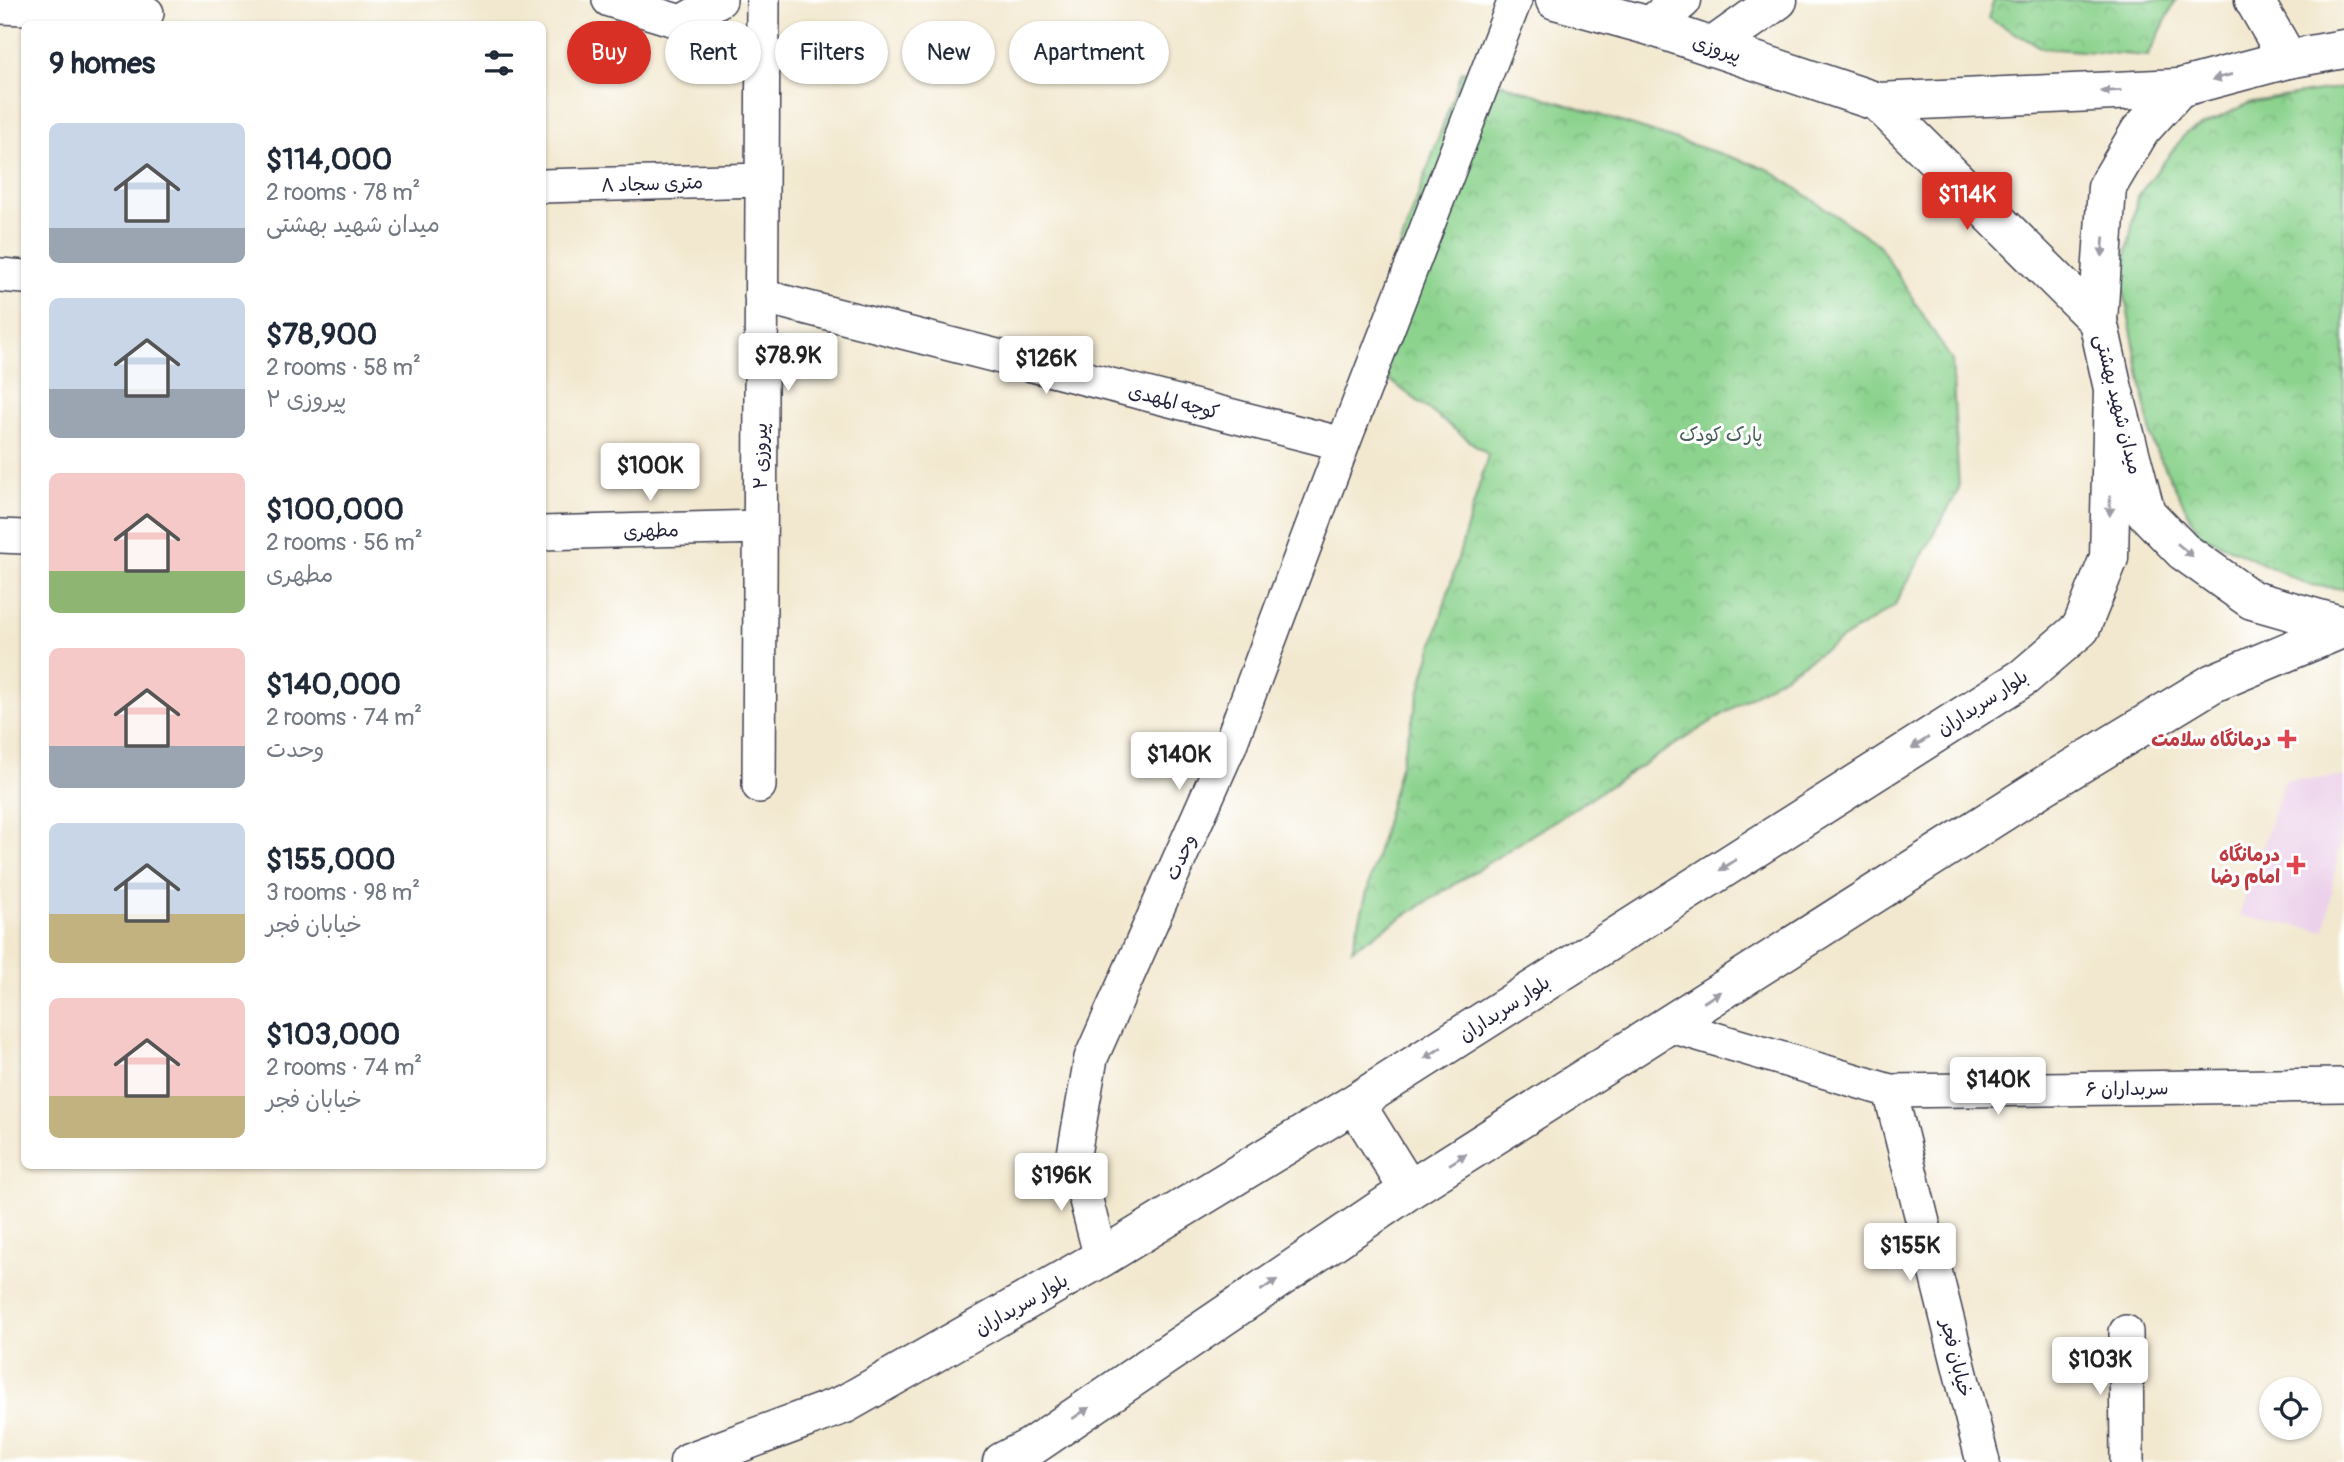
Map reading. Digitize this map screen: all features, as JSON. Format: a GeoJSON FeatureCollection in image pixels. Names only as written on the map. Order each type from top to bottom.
{"type":"FeatureCollection","features":[{"type":"Feature","properties":{"kind":"main road","name":"پیروزی"},"geometry":{"type":"LineString","coordinates":[[1555,0],[1650,26],[1878,102]]}},
{"type":"Feature","properties":{"kind":"main road"},"geometry":{"type":"LineString","coordinates":[[1650,26],[1682,0]]}},
{"type":"Feature","properties":{"kind":"main road"},"geometry":{"type":"LineString","coordinates":[[1712,47],[1778,0]]}},
{"type":"Feature","properties":{"kind":"main road"},"geometry":{"type":"LineString","coordinates":[[2254,0],[2288,59]]}},
{"type":"Feature","properties":{"kind":"main road"},"geometry":{"type":"LineString","coordinates":[[1878,102],[2179,88],[2288,59],[2344,49]]}},
{"type":"Feature","properties":{"kind":"main road","name":"میدان شهید بهشتی"},"geometry":{"type":"LineString","coordinates":[[2179,88],[2140,131],[2107,187],[2098,321],[2146,513],[2183,551],[2252,600],[2344,627]]}},
{"type":"Feature","properties":{"kind":"main road"},"geometry":{"type":"LineString","coordinates":[[1878,102],[2098,321]]}},
{"type":"Feature","properties":{"kind":"main road","name":"بلوار سربداران"},"geometry":{"type":"LineString","coordinates":[[689,1462],[845,1404],[1101,1258],[1355,1103],[2024,677],[2081,628],[2109,558],[2113,389]]}},
{"type":"Feature","properties":{"kind":"main road"},"geometry":{"type":"LineString","coordinates":[[1023,1457],[1409,1190],[2042,787],[2213,683],[2344,627]]}},
{"type":"Feature","properties":{"kind":"main road"},"geometry":{"type":"LineString","coordinates":[[1355,1103],[1409,1190]]}},
{"type":"Feature","properties":{"kind":"street"},"geometry":{"type":"LineString","coordinates":[[609,0],[681,22],[720,0]]}},
{"type":"Feature","properties":{"kind":"street","name":"پیروزی ۲"},"geometry":{"type":"LineString","coordinates":[[759,786],[763,0]]}},
{"type":"Feature","properties":{"kind":"street","name":"وحدت"},"geometry":{"type":"LineString","coordinates":[[1101,1258],[1074,1154],[1091,1058],[1230,745],[1515,0]]}},
{"type":"Feature","properties":{"kind":"street"},"geometry":{"type":"LineString","coordinates":[[0,7],[147,12]]}},
{"type":"Feature","properties":{"kind":"street","name":"متری سجاد ۸"},"geometry":{"type":"LineString","coordinates":[[546,186],[762,180]]}},
{"type":"Feature","properties":{"kind":"street"},"geometry":{"type":"LineString","coordinates":[[0,275],[21,277]]}},
{"type":"Feature","properties":{"kind":"street","name":"کوچه المهدی"},"geometry":{"type":"LineString","coordinates":[[761,296],[1343,444]]}},
{"type":"Feature","properties":{"kind":"street","name":"مطهری"},"geometry":{"type":"LineString","coordinates":[[546,533],[760,527]]}},
{"type":"Feature","properties":{"kind":"street"},"geometry":{"type":"LineString","coordinates":[[0,536],[21,537]]}},
{"type":"Feature","properties":{"kind":"street","name":"سربداران ۶"},"geometry":{"type":"LineString","coordinates":[[1668,1025],[1890,1091],[2344,1086]]}},
{"type":"Feature","properties":{"kind":"street","name":"خیابان فجر"},"geometry":{"type":"LineString","coordinates":[[1890,1091],[1983,1462]]}},
{"type":"Feature","properties":{"kind":"street"},"geometry":{"type":"LineString","coordinates":[[2126,1332],[2127,1462]]}},
{"type":"Feature","properties":{"kind":"shaded area","name":"درمانگاه امام رضا"},"geometry":{"type":"Polygon","coordinates":[[[2344,777],[2344,815],[2325,931],[2239,916],[2285,780],[2344,777]]]}},
{"type":"Feature","properties":{"kind":"green space"},"geometry":{"type":"Polygon","coordinates":[[[1994,0],[2176,0],[2148,56],[2042,48],[1988,18],[1994,0]]]}},
{"type":"Feature","properties":{"kind":"green space","name":"پارک کودک"},"geometry":{"type":"Polygon","coordinates":[[[1462,71],[1768,169],[1879,245],[1952,361],[1959,489],[1894,606],[1352,949],[1424,675],[1488,455],[1361,358],[1462,71]]]}},
{"type":"Feature","properties":{"kind":"green space"},"geometry":{"type":"Polygon","coordinates":[[[2344,87],[2344,589],[2309,585],[2199,534],[2153,445],[2122,281],[2137,197],[2186,133],[2252,102],[2344,87]]]}},
{"type":"Feature","properties":{"kind":"place","name":"درمانگاه سلامت"},"geometry":{"type":"Point","coordinates":[2287,739]}},
{"type":"Feature","properties":{"kind":"place","name":"درمانگاه امام رضا"},"geometry":{"type":"Point","coordinates":[2296,865]}}]}
